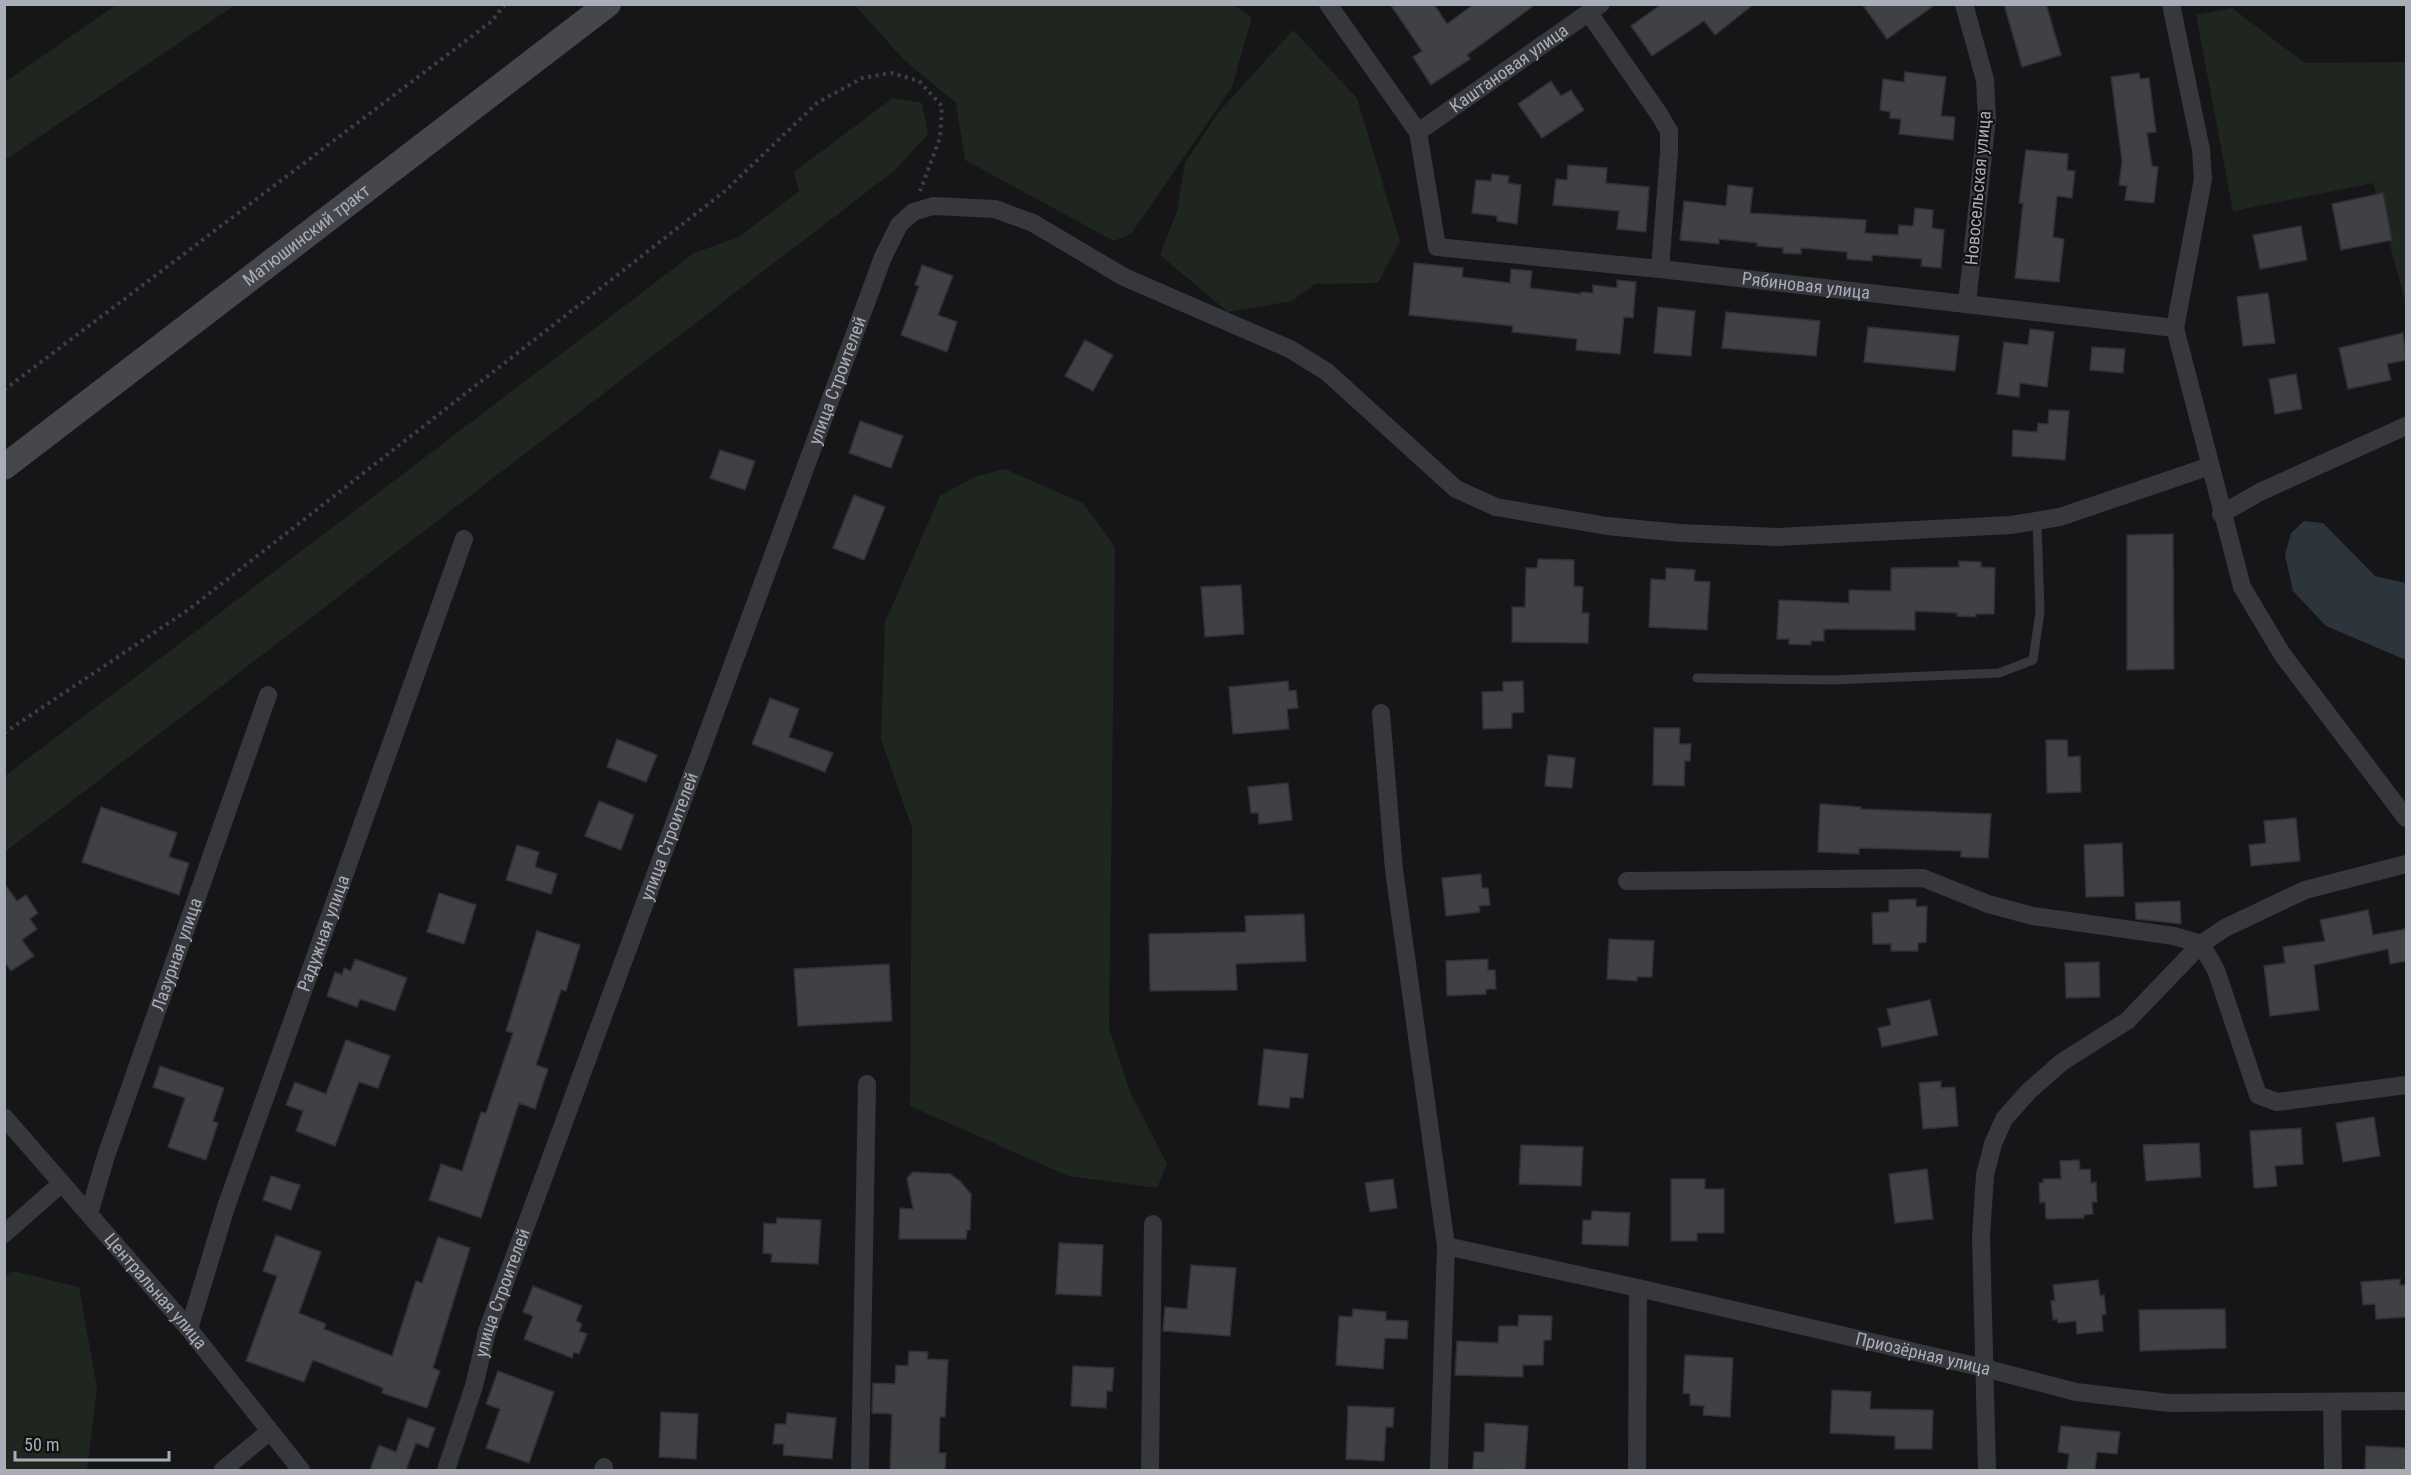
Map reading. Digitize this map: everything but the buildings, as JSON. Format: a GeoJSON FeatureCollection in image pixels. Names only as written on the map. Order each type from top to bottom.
{"type":"FeatureCollection","features":[{"type":"Feature","properties":{"kind":"main road","name":"Матюшинский тракт"},"geometry":{"type":"LineString","coordinates":[[4,467],[608,4]]}},
{"type":"Feature","properties":{"kind":"street"},"geometry":{"type":"LineString","coordinates":[[1328,4],[1418,132]]}},
{"type":"Feature","properties":{"kind":"street","name":"Новосельская улица"},"geometry":{"type":"LineString","coordinates":[[1964,4],[1985,80],[1987,118],[1967,303]]}},
{"type":"Feature","properties":{"kind":"street"},"geometry":{"type":"LineString","coordinates":[[2171,4],[2201,150],[2203,179],[2175,328],[2221,514],[2242,587],[2276,645],[2406,819]]}},
{"type":"Feature","properties":{"kind":"street"},"geometry":{"type":"LineString","coordinates":[[1595,9],[1669,131],[1660,268]]}},
{"type":"Feature","properties":{"kind":"street","name":"Каштановая улица"},"geometry":{"type":"LineString","coordinates":[[1418,132],[1595,9]]}},
{"type":"Feature","properties":{"kind":"street","name":"Рябиновая улица"},"geometry":{"type":"LineString","coordinates":[[1418,132],[1437,247],[1660,268],[2175,328]]}},
{"type":"Feature","properties":{"kind":"street"},"geometry":{"type":"LineString","coordinates":[[912,212],[933,206],[995,209],[1033,223],[1124,277],[1290,349],[1327,372],[1456,489],[1496,507],[1607,526],[1680,533],[1777,537],[2000,525],[2060,517],[2210,466]]}},
{"type":"Feature","properties":{"kind":"street","name":"улица Строителей"},"geometry":{"type":"LineString","coordinates":[[446,1470],[474,1386],[487,1331],[879,268],[898,225],[912,212]]}},
{"type":"Feature","properties":{"kind":"street"},"geometry":{"type":"LineString","coordinates":[[2221,514],[2260,492],[2406,426]]}},
{"type":"Feature","properties":{"kind":"street","name":"Радужная улица"},"geometry":{"type":"LineString","coordinates":[[189,1329],[226,1207],[464,539]]}},
{"type":"Feature","properties":{"kind":"street","name":"Лазурная улица"},"geometry":{"type":"LineString","coordinates":[[89,1214],[106,1156],[268,695]]}},
{"type":"Feature","properties":{"kind":"street"},"geometry":{"type":"LineString","coordinates":[[1381,713],[1394,870],[1446,1246],[1439,1470]]}},
{"type":"Feature","properties":{"kind":"street"},"geometry":{"type":"LineString","coordinates":[[1987,1470],[1981,1237],[1985,1175],[1993,1144],[2004,1119],[2029,1091],[2062,1062],[2127,1021],[2201,944],[2225,928],[2306,890],[2406,864]]}},
{"type":"Feature","properties":{"kind":"street"},"geometry":{"type":"LineString","coordinates":[[1627,881],[1923,878],[1988,904],[2033,916],[2174,936],[2201,944],[2216,970],[2258,1095],[2277,1102],[2406,1085]]}},
{"type":"Feature","properties":{"kind":"street"},"geometry":{"type":"LineString","coordinates":[[860,1470],[867,1084]]}},
{"type":"Feature","properties":{"kind":"street","name":"Центральная улица"},"geometry":{"type":"LineString","coordinates":[[4,1117],[189,1329],[301,1470]]}},
{"type":"Feature","properties":{"kind":"street"},"geometry":{"type":"LineString","coordinates":[[4,1234],[62,1183]]}},
{"type":"Feature","properties":{"kind":"street"},"geometry":{"type":"LineString","coordinates":[[1150,1470],[1153,1224]]}},
{"type":"Feature","properties":{"kind":"street","name":"Приозёрная улица"},"geometry":{"type":"LineString","coordinates":[[1446,1246],[1984,1368],[2076,1392],[2169,1403],[2406,1401]]}},
{"type":"Feature","properties":{"kind":"street"},"geometry":{"type":"LineString","coordinates":[[1637,1470],[1638,1288]]}},
{"type":"Feature","properties":{"kind":"street"},"geometry":{"type":"LineString","coordinates":[[2332,1402],[2333,1470]]}},
{"type":"Feature","properties":{"kind":"street"},"geometry":{"type":"LineString","coordinates":[[224,1470],[270,1431]]}},
{"type":"Feature","properties":{"kind":"lane"},"geometry":{"type":"LineString","coordinates":[[1696,678],[1833,680],[1999,673],[2033,660],[2040,612],[2037,521]]}},
{"type":"Feature","properties":{"kind":"path"},"geometry":{"type":"LineString","coordinates":[[4,390],[492,21],[506,4]]}},
{"type":"Feature","properties":{"kind":"path"},"geometry":{"type":"LineString","coordinates":[[4,733],[188,610],[724,191],[817,102],[862,78],[891,73],[919,81],[942,106],[940,138],[912,212]]}},
{"type":"Feature","properties":{"kind":"shaded area"},"geometry":{"type":"Polygon","coordinates":[[[116,5],[235,5],[5,160],[5,82],[116,5]]]}},
{"type":"Feature","properties":{"kind":"shaded area"},"geometry":{"type":"Polygon","coordinates":[[[855,5],[1234,5],[1252,17],[1232,87],[1131,234],[1114,241],[965,160],[956,103],[904,60],[855,5]]]}},
{"type":"Feature","properties":{"kind":"shaded area"},"geometry":{"type":"Polygon","coordinates":[[[2232,8],[2305,63],[2406,62],[2406,304],[2373,183],[2233,211],[2196,15],[2232,8]]]}},
{"type":"Feature","properties":{"kind":"shaded area"},"geometry":{"type":"Polygon","coordinates":[[[1293,30],[1357,98],[1400,241],[1378,283],[1315,284],[1292,301],[1228,312],[1160,255],[1177,211],[1185,163],[1218,113],[1293,30]]]}},
{"type":"Feature","properties":{"kind":"shaded area"},"geometry":{"type":"Polygon","coordinates":[[[893,98],[922,103],[928,134],[894,171],[5,852],[5,776],[694,253],[739,237],[799,191],[794,172],[893,98]]]}},
{"type":"Feature","properties":{"kind":"shaded area"},"geometry":{"type":"Polygon","coordinates":[[[1005,469],[1083,503],[1115,547],[1109,1028],[1130,1092],[1167,1164],[1157,1188],[1068,1176],[910,1106],[912,828],[881,739],[885,622],[940,496],[974,477],[1005,469]]]}},
{"type":"Feature","properties":{"kind":"shaded area"},"geometry":{"type":"Polygon","coordinates":[[[2304,521],[2323,523],[2375,576],[2406,583],[2406,660],[2326,626],[2293,591],[2285,555],[2291,533],[2304,521]]]}},
{"type":"Feature","properties":{"kind":"shaded area"},"geometry":{"type":"Polygon","coordinates":[[[12,1271],[79,1287],[97,1388],[87,1470],[5,1470],[4,1277],[12,1271]]]}}]}
